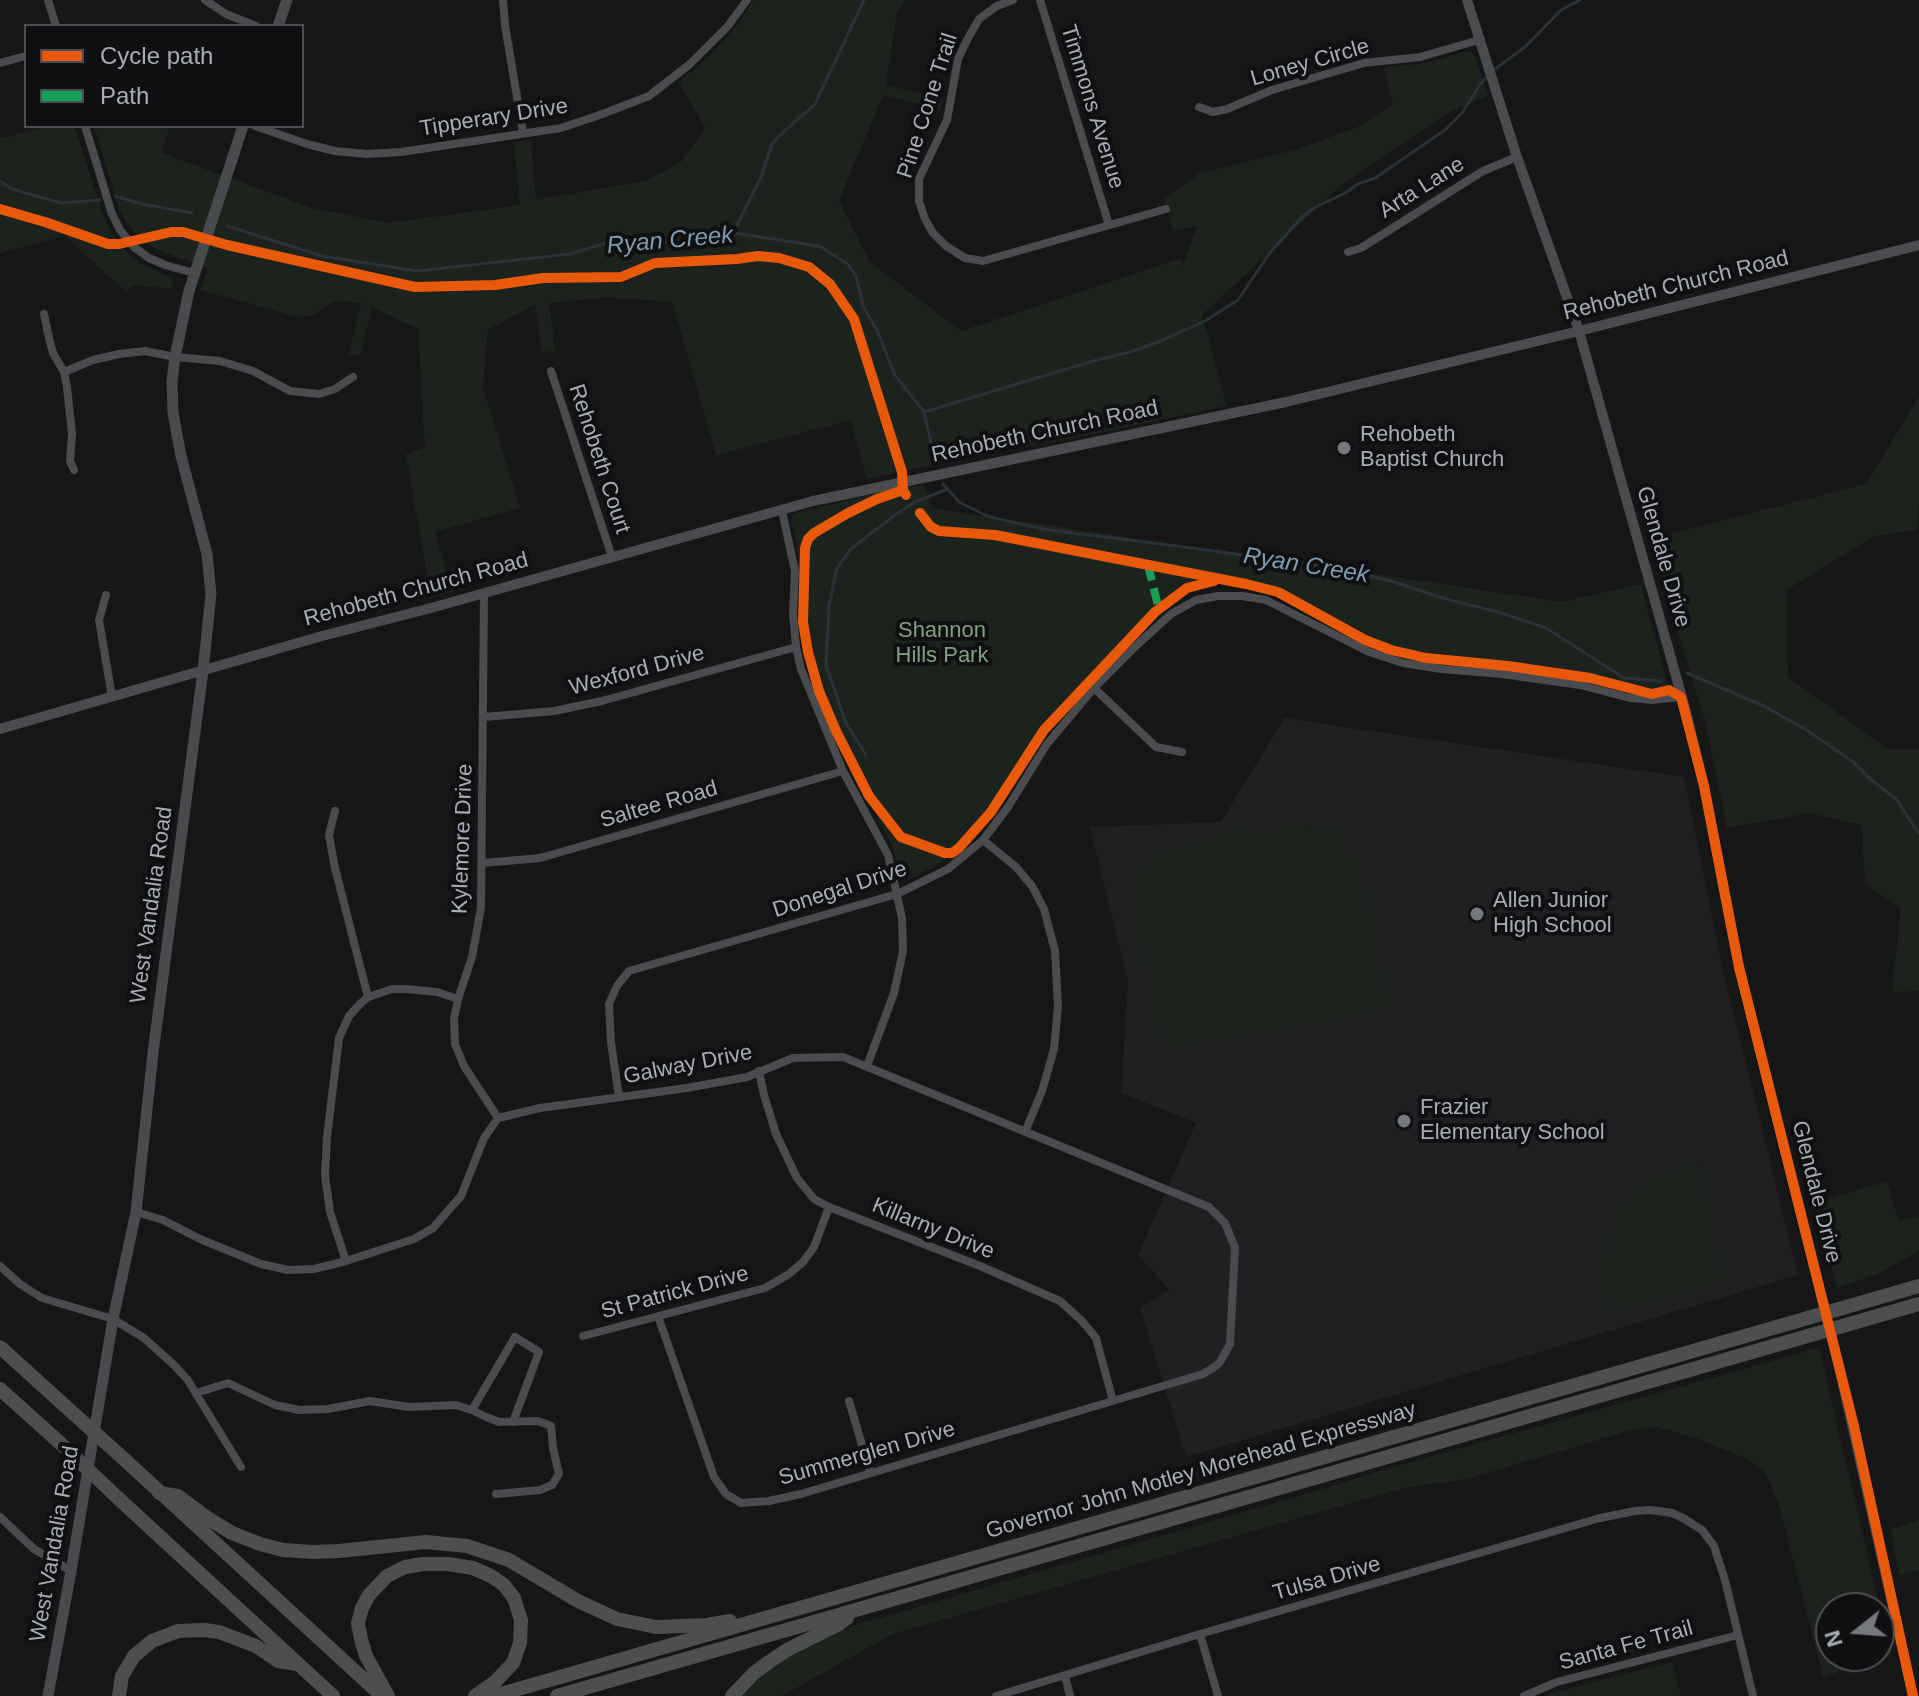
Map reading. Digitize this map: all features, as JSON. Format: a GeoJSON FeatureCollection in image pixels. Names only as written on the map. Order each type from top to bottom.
{"type":"FeatureCollection","features":[{"type":"Feature","properties":{"kind":"highway","name":"Governor John Motley Morehead Expressway"},"geometry":{"type":"LineString","coordinates":[[494,1696],[1919,1286]]}},
{"type":"Feature","properties":{"kind":"highway","name":"Governor John Motley Morehead Expressway"},"geometry":{"type":"LineString","coordinates":[[557,1696],[1919,1304]]}},
{"type":"Feature","properties":{"kind":"highway"},"geometry":{"type":"LineString","coordinates":[[0,1347],[385,1696]]}},
{"type":"Feature","properties":{"kind":"highway"},"geometry":{"type":"LineString","coordinates":[[0,1389],[333,1696]]}},
{"type":"Feature","properties":{"kind":"highway"},"geometry":{"type":"LineString","coordinates":[[159,1493],[178,1496],[232,1533],[283,1550],[339,1551],[426,1542],[467,1546],[509,1560],[600,1613],[636,1624],[656,1627],[707,1625],[828,1601]]}},
{"type":"Feature","properties":{"kind":"highway"},"geometry":{"type":"LineString","coordinates":[[385,1696],[361,1639],[358,1623],[362,1608],[369,1595],[387,1576],[405,1567],[423,1564],[473,1568],[504,1585],[514,1598],[521,1620],[521,1632],[513,1663],[495,1682],[475,1696]]}},
{"type":"Feature","properties":{"kind":"highway"},"geometry":{"type":"LineString","coordinates":[[732,1696],[769,1662],[839,1624],[858,1610]]}},
{"type":"Feature","properties":{"kind":"highway"},"geometry":{"type":"LineString","coordinates":[[119,1696],[122,1676],[134,1656],[152,1641],[178,1631],[219,1632],[256,1646],[278,1661],[298,1664]]}},
{"type":"Feature","properties":{"kind":"main road"},"geometry":{"type":"LineString","coordinates":[[279,24],[287,0]]}},
{"type":"Feature","properties":{"kind":"main road","name":"West Vandalia Road"},"geometry":{"type":"LineString","coordinates":[[48,1696],[113,1319],[136,1212],[211,594],[207,554],[173,413],[175,357],[194,273],[242,128]]}},
{"type":"Feature","properties":{"kind":"street"},"geometry":{"type":"LineString","coordinates":[[48,0],[55,24]]}},
{"type":"Feature","properties":{"kind":"street"},"geometry":{"type":"LineString","coordinates":[[205,0],[226,14],[251,24]]}},
{"type":"Feature","properties":{"kind":"street"},"geometry":{"type":"LineString","coordinates":[[503,0],[523,133]]}},
{"type":"Feature","properties":{"kind":"street","name":"Tipperary Drive"},"geometry":{"type":"LineString","coordinates":[[261,128],[335,151],[367,154],[401,152],[561,128],[649,96],[690,64],[728,26],[747,0]]}},
{"type":"Feature","properties":{"kind":"street","name":"Pine Cone Trail"},"geometry":{"type":"LineString","coordinates":[[1013,0],[997,6],[979,19],[958,59],[947,120],[919,179],[919,201],[933,233],[965,258],[983,261],[1166,209]]}},
{"type":"Feature","properties":{"kind":"street","name":"Timmons Avenue"},"geometry":{"type":"LineString","coordinates":[[1040,0],[1109,225]]}},
{"type":"Feature","properties":{"kind":"street","name":"Glendale Drive"},"geometry":{"type":"LineString","coordinates":[[1467,0],[1517,157],[1579,331],[1681,697],[1704,786],[1739,967],[1840,1371],[1913,1696]]}},
{"type":"Feature","properties":{"kind":"street","name":"Loney Circle"},"geometry":{"type":"LineString","coordinates":[[1199,107],[1213,112],[1227,109],[1272,90],[1364,63],[1420,57],[1479,40]]}},
{"type":"Feature","properties":{"kind":"street"},"geometry":{"type":"LineString","coordinates":[[0,63],[24,57]]}},
{"type":"Feature","properties":{"kind":"street"},"geometry":{"type":"LineString","coordinates":[[86,128],[112,214],[120,230],[134,247],[149,258],[194,273]]}},
{"type":"Feature","properties":{"kind":"street","name":"Arta Lane"},"geometry":{"type":"LineString","coordinates":[[1348,252],[1361,248],[1483,171],[1517,157]]}},
{"type":"Feature","properties":{"kind":"street","name":"Rehobeth Church Road"},"geometry":{"type":"LineString","coordinates":[[0,729],[322,636],[813,501],[1286,402],[1919,245]]}},
{"type":"Feature","properties":{"kind":"street"},"geometry":{"type":"LineString","coordinates":[[44,314],[53,353],[64,372],[67,387],[72,433],[69,450],[74,470]]}},
{"type":"Feature","properties":{"kind":"street"},"geometry":{"type":"LineString","coordinates":[[64,372],[93,360],[145,351],[220,361],[253,371],[290,391],[319,394],[335,389],[353,377]]}},
{"type":"Feature","properties":{"kind":"street","name":"Rehobeth Court"},"geometry":{"type":"LineString","coordinates":[[551,371],[612,557]]}},
{"type":"Feature","properties":{"kind":"street"},"geometry":{"type":"LineString","coordinates":[[782,511],[795,571],[793,614],[801,669],[843,771],[888,855],[902,918],[903,951],[894,993],[867,1066]]}},
{"type":"Feature","properties":{"kind":"street","name":"Kylemore Drive"},"geometry":{"type":"LineString","coordinates":[[484,593],[481,908],[472,957],[454,1019],[455,1044],[464,1066],[498,1118]]}},
{"type":"Feature","properties":{"kind":"street"},"geometry":{"type":"LineString","coordinates":[[106,595],[99,620],[112,697]]}},
{"type":"Feature","properties":{"kind":"street","name":"Donegal Drive"},"geometry":{"type":"LineString","coordinates":[[619,1097],[609,1004],[617,986],[629,971],[897,894],[948,869],[983,840],[1008,807],[1047,744],[1094,688],[1171,614],[1196,600],[1242,596],[1266,600],[1369,652],[1403,663],[1580,685],[1630,698],[1652,700],[1681,697]]}},
{"type":"Feature","properties":{"kind":"street","name":"Wexford Drive"},"geometry":{"type":"LineString","coordinates":[[484,717],[554,711],[602,701],[796,647]]}},
{"type":"Feature","properties":{"kind":"street"},"geometry":{"type":"LineString","coordinates":[[1094,688],[1156,747],[1182,752]]}},
{"type":"Feature","properties":{"kind":"street","name":"Saltee Road"},"geometry":{"type":"LineString","coordinates":[[482,863],[540,858],[843,771]]}},
{"type":"Feature","properties":{"kind":"street"},"geometry":{"type":"LineString","coordinates":[[335,811],[329,835],[368,997]]}},
{"type":"Feature","properties":{"kind":"street"},"geometry":{"type":"LineString","coordinates":[[983,840],[1016,867],[1032,886],[1044,909],[1055,951],[1058,1006],[1054,1049],[1042,1091],[1025,1132]]}},
{"type":"Feature","properties":{"kind":"street"},"geometry":{"type":"LineString","coordinates":[[346,1261],[330,1212],[325,1175],[339,1038],[349,1016],[368,997],[392,989],[437,992],[458,999]]}},
{"type":"Feature","properties":{"kind":"street","name":"Galway Drive"},"geometry":{"type":"LineString","coordinates":[[498,1118],[540,1108],[747,1077],[793,1058],[843,1057],[1209,1207],[1225,1223],[1235,1248],[1230,1344],[1220,1362],[1203,1374]]}},
{"type":"Feature","properties":{"kind":"street","name":"Killarny Drive"},"geometry":{"type":"LineString","coordinates":[[759,1071],[776,1134],[797,1178],[814,1199],[1060,1301],[1096,1338],[1113,1401]]}},
{"type":"Feature","properties":{"kind":"street"},"geometry":{"type":"LineString","coordinates":[[136,1212],[163,1220],[261,1264],[288,1270],[314,1269],[346,1261],[414,1239],[433,1228],[461,1196],[484,1138],[498,1118]]}},
{"type":"Feature","properties":{"kind":"street","name":"St Patrick Drive"},"geometry":{"type":"LineString","coordinates":[[583,1336],[765,1288],[803,1262],[814,1247],[829,1207]]}},
{"type":"Feature","properties":{"kind":"street"},"geometry":{"type":"LineString","coordinates":[[0,1266],[42,1298],[113,1319],[144,1338],[174,1365],[196,1393],[241,1467]]}},
{"type":"Feature","properties":{"kind":"street","name":"Summerglen Drive"},"geometry":{"type":"LineString","coordinates":[[658,1316],[714,1477],[726,1494],[741,1503],[801,1494],[1203,1374]]}},
{"type":"Feature","properties":{"kind":"street"},"geometry":{"type":"LineString","coordinates":[[472,1410],[515,1337],[539,1352],[513,1422]]}},
{"type":"Feature","properties":{"kind":"street"},"geometry":{"type":"LineString","coordinates":[[196,1393],[228,1383],[275,1405],[299,1410],[328,1409],[370,1401],[409,1407],[456,1405],[499,1422],[538,1421],[551,1426],[559,1474],[552,1485],[540,1490],[496,1494]]}},
{"type":"Feature","properties":{"kind":"street"},"geometry":{"type":"LineString","coordinates":[[849,1401],[870,1472]]}},
{"type":"Feature","properties":{"kind":"street","name":"Tulsa Drive"},"geometry":{"type":"LineString","coordinates":[[996,1696],[1600,1518],[1635,1511],[1672,1513],[1702,1530],[1714,1546],[1738,1635]]}},
{"type":"Feature","properties":{"kind":"street"},"geometry":{"type":"LineString","coordinates":[[0,1517],[34,1549],[71,1571]]}},
{"type":"Feature","properties":{"kind":"street"},"geometry":{"type":"LineString","coordinates":[[1200,1634],[1218,1696]]}},
{"type":"Feature","properties":{"kind":"street"},"geometry":{"type":"LineString","coordinates":[[1738,1635],[1753,1696]]}},
{"type":"Feature","properties":{"kind":"street","name":"Santa Fe Trail"},"geometry":{"type":"LineString","coordinates":[[1524,1696],[1557,1682],[1738,1635]]}},
{"type":"Feature","properties":{"kind":"street"},"geometry":{"type":"LineString","coordinates":[[1065,1676],[1070,1696]]}},
{"type":"Feature","properties":{"kind":"shaded area"},"geometry":{"type":"Polygon","coordinates":[[[1284,718],[1684,777],[1723,972],[1798,1275],[1186,1457],[1140,1308],[1170,1290],[1138,1255],[1196,1123],[1121,1093],[1128,982],[1090,827],[1221,822],[1284,718]]]}},
{"type":"Feature","properties":{"kind":"green space"},"geometry":{"type":"Polygon","coordinates":[[[754,0],[905,0],[897,13],[886,85],[942,99],[940,109],[883,95],[839,201],[870,262],[961,331],[1180,259],[1183,266],[1197,226],[1173,231],[1164,199],[1200,173],[1298,149],[1358,127],[1393,104],[1384,68],[1432,62],[1465,51],[1471,52],[1488,96],[1450,112],[1345,182],[1202,315],[1227,406],[867,479],[851,420],[716,455],[672,302],[606,297],[549,303],[555,351],[542,352],[535,304],[488,330],[483,387],[520,508],[435,532],[452,592],[431,598],[406,454],[425,448],[418,329],[372,307],[360,355],[349,354],[361,303],[333,301],[314,315],[298,317],[200,290],[208,268],[160,251],[146,243],[129,226],[119,210],[95,128],[169,128],[162,153],[312,208],[389,223],[520,205],[514,142],[531,140],[536,200],[646,181],[681,162],[705,128],[679,82],[711,54],[738,24],[754,0]]]}},
{"type":"Feature","properties":{"kind":"green space"},"geometry":{"type":"Polygon","coordinates":[[[42,128],[75,128],[104,217],[114,237],[143,264],[170,277],[173,282],[171,289],[134,285],[126,292],[65,236],[0,253],[0,137],[42,128]]]}},
{"type":"Feature","properties":{"kind":"green space"},"geometry":{"type":"Polygon","coordinates":[[[1919,397],[1917,530],[1874,536],[1786,590],[1788,677],[1888,749],[1919,750],[1919,991],[1892,992],[1901,908],[1865,884],[1862,825],[1809,813],[1727,828],[1705,721],[1650,539],[1866,484],[1919,397]]]}},
{"type":"Feature","properties":{"kind":"green space","name":"Shannon Hills Park"},"geometry":{"type":"Polygon","coordinates":[[[924,485],[932,508],[1562,602],[1641,584],[1669,690],[1652,694],[1590,678],[1426,658],[1365,640],[1278,592],[1226,580],[1196,584],[1155,612],[1044,730],[991,812],[959,848],[911,879],[904,878],[886,832],[833,732],[808,664],[800,613],[800,569],[791,521],[793,514],[924,485]]]}},
{"type":"Feature","properties":{"kind":"green space"},"geometry":{"type":"Polygon","coordinates":[[[1296,821],[1317,829],[1341,825],[1346,854],[1360,856],[1391,1010],[1168,1048],[1158,1040],[1128,885],[1149,854],[1242,825],[1254,835],[1296,821]]]}},
{"type":"Feature","properties":{"kind":"green space"},"geometry":{"type":"Polygon","coordinates":[[[1700,1160],[1725,1277],[1721,1283],[1607,1314],[1599,1279],[1609,1230],[1625,1200],[1656,1176],[1700,1160]]]}},
{"type":"Feature","properties":{"kind":"green space"},"geometry":{"type":"Polygon","coordinates":[[[1887,1181],[1899,1221],[1919,1216],[1919,1251],[1879,1273],[1837,1288],[1815,1203],[1887,1181]]]}},
{"type":"Feature","properties":{"kind":"green space"},"geometry":{"type":"Polygon","coordinates":[[[1819,1348],[1876,1592],[1815,1592],[1815,1646],[1780,1508],[1766,1474],[1749,1460],[1696,1438],[1656,1427],[1628,1431],[1467,1479],[1403,1488],[892,1634],[782,1696],[741,1696],[784,1658],[842,1629],[1819,1348]]]}},
{"type":"Feature","properties":{"kind":"green space"},"geometry":{"type":"Polygon","coordinates":[[[1919,1520],[1919,1570],[1899,1575],[1891,1529],[1919,1520]]]}},
{"type":"Feature","properties":{"kind":"green space"},"geometry":{"type":"Polygon","coordinates":[[[1672,1662],[1681,1696],[1546,1696],[1559,1691],[1672,1662]]]}},
{"type":"Feature","properties":{"kind":"green space"},"geometry":{"type":"Polygon","coordinates":[[[1822,1672],[1838,1672],[1823,1677],[1822,1672]]]}},
{"type":"Feature","properties":{"kind":"waterway"},"geometry":{"type":"LineString","coordinates":[[733,233],[761,177],[772,144],[815,104],[864,0]]}},
{"type":"Feature","properties":{"kind":"waterway"},"geometry":{"type":"LineString","coordinates":[[924,412],[1130,352],[1205,321],[1238,300],[1269,254],[1301,218],[1358,184],[1375,178],[1445,130],[1462,113],[1490,73],[1526,46],[1561,10],[1580,0]]}},
{"type":"Feature","properties":{"kind":"waterway","name":"Ryan Creek"},"geometry":{"type":"LineString","coordinates":[[0,181],[12,189],[61,203],[100,200]]}},
{"type":"Feature","properties":{"kind":"waterway","name":"Ryan Creek"},"geometry":{"type":"LineString","coordinates":[[115,196],[192,213]]}},
{"type":"Feature","properties":{"kind":"waterway","name":"Ryan Creek"},"geometry":{"type":"LineString","coordinates":[[227,226],[322,256],[417,271],[570,254],[606,243],[676,242],[733,233],[819,246],[848,264],[856,276],[863,306],[877,330],[895,375],[924,412],[935,461]]}},
{"type":"Feature","properties":{"kind":"waterway","name":"Ryan Creek"},"geometry":{"type":"LineString","coordinates":[[943,484],[959,502],[987,516],[1015,523],[1337,568],[1394,582],[1546,628],[1624,678],[1661,681]]}},
{"type":"Feature","properties":{"kind":"waterway"},"geometry":{"type":"LineString","coordinates":[[866,755],[846,723],[826,665],[829,606],[837,568],[851,549],[896,514],[917,501],[948,489]]}},
{"type":"Feature","properties":{"kind":"waterway","name":"Ryan Creek"},"geometry":{"type":"LineString","coordinates":[[1687,673],[1764,706],[1852,761],[1896,799],[1919,834]]}},
{"type":"Feature","properties":{"kind":"marked path"},"geometry":{"type":"LineString","coordinates":[[1148,565],[1159,610]]}},
{"type":"Feature","properties":{"kind":"cycle path"},"geometry":{"type":"LineString","coordinates":[[0,209],[108,244],[183,232],[227,245],[415,287],[495,285],[543,278],[621,277],[655,263],[758,256],[779,258],[809,267],[830,284],[854,319],[902,472],[906,495]]}},
{"type":"Feature","properties":{"kind":"cycle path"},"geometry":{"type":"LineString","coordinates":[[903,490],[848,513],[808,539],[805,548],[803,622],[819,691],[869,796],[901,837],[945,853],[959,848],[991,812],[1044,730],[1155,612],[1187,588],[1214,581]]}},
{"type":"Feature","properties":{"kind":"cycle path"},"geometry":{"type":"LineString","coordinates":[[920,513],[931,527],[939,531],[995,535],[1278,592],[1365,640],[1391,650],[1426,658],[1590,678],[1652,694],[1669,690],[1681,697],[1704,786],[1739,967],[1854,1426],[1913,1696]]}},
{"type":"Feature","properties":{"kind":"place","name":"Rehobeth Baptist Church"},"geometry":{"type":"Point","coordinates":[1344,448]}},
{"type":"Feature","properties":{"kind":"place","name":"Allen Junior High School"},"geometry":{"type":"Point","coordinates":[1477,914]}},
{"type":"Feature","properties":{"kind":"place","name":"Frazier Elementary School"},"geometry":{"type":"Point","coordinates":[1404,1121]}}]}
